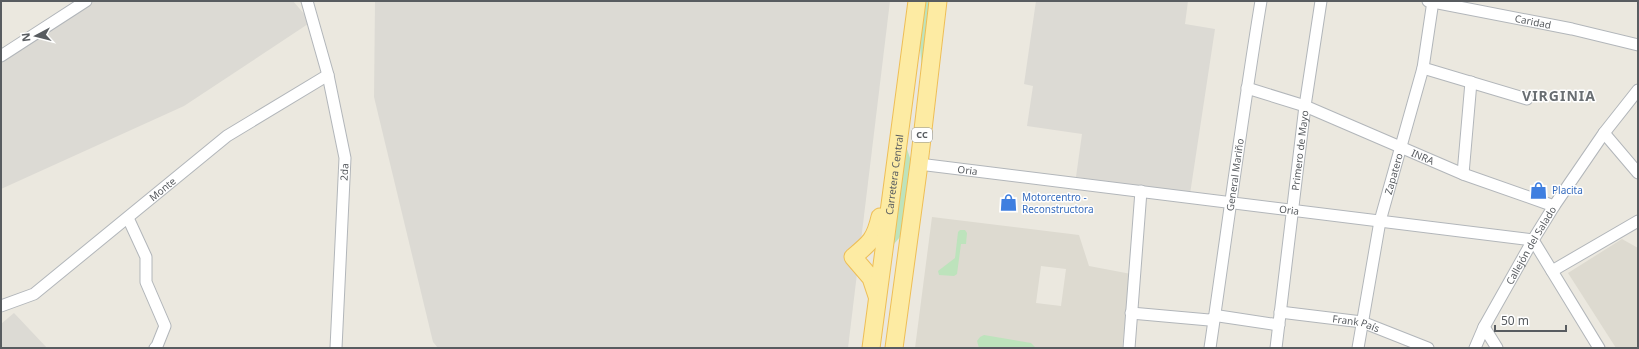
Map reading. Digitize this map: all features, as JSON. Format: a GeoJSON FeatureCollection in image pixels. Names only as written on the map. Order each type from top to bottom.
{"type":"FeatureCollection","features":[{"type":"Feature","properties":{"kind":"main road","name":"Carretera Central"},"geometry":{"type":"LineString","coordinates":[[871,348],[917,1]]}},
{"type":"Feature","properties":{"kind":"main road","name":"CC"},"geometry":{"type":"LineString","coordinates":[[894,348],[919,164],[938,1]]}},
{"type":"Feature","properties":{"kind":"main road"},"geometry":{"type":"LineString","coordinates":[[912,40],[915,82],[909,145],[911,153],[919,164]]}},
{"type":"Feature","properties":{"kind":"main road"},"geometry":{"type":"LineString","coordinates":[[877,301],[877,293],[871,278],[853,257],[867,246],[877,233],[886,192],[893,180]]}},
{"type":"Feature","properties":{"kind":"main road"},"geometry":{"type":"LineString","coordinates":[[882,266],[905,270]]}},
{"type":"Feature","properties":{"kind":"street"},"geometry":{"type":"LineString","coordinates":[[1,56],[86,1]]}},
{"type":"Feature","properties":{"kind":"street","name":"2da"},"geometry":{"type":"LineString","coordinates":[[307,1],[328,74],[345,158],[336,348]]}},
{"type":"Feature","properties":{"kind":"street","name":"General Mariño"},"geometry":{"type":"LineString","coordinates":[[1210,348],[1232,203],[1247,88],[1261,1]]}},
{"type":"Feature","properties":{"kind":"street","name":"Primero de Mayo"},"geometry":{"type":"LineString","coordinates":[[1276,348],[1305,106],[1321,1]]}},
{"type":"Feature","properties":{"kind":"street","name":"Caridad"},"geometry":{"type":"LineString","coordinates":[[1432,1],[1572,29],[1638,45]]}},
{"type":"Feature","properties":{"kind":"street","name":"Zapatero"},"geometry":{"type":"LineString","coordinates":[[1358,348],[1380,221],[1423,68],[1432,1]]}},
{"type":"Feature","properties":{"kind":"street"},"geometry":{"type":"LineString","coordinates":[[1423,68],[1527,99]]}},
{"type":"Feature","properties":{"kind":"street","name":"Monte"},"geometry":{"type":"LineString","coordinates":[[1,306],[34,294],[227,136],[328,74]]}},
{"type":"Feature","properties":{"kind":"street"},"geometry":{"type":"LineString","coordinates":[[1463,174],[1471,82]]}},
{"type":"Feature","properties":{"kind":"street","name":"INRA"},"geometry":{"type":"LineString","coordinates":[[1247,88],[1305,106],[1463,174],[1554,206]]}},
{"type":"Feature","properties":{"kind":"street","name":"Callejón del Salado"},"geometry":{"type":"LineString","coordinates":[[1475,348],[1484,327],[1554,206],[1604,133],[1638,90]]}},
{"type":"Feature","properties":{"kind":"street"},"geometry":{"type":"LineString","coordinates":[[1604,133],[1638,173]]}},
{"type":"Feature","properties":{"kind":"street","name":"Oria"},"geometry":{"type":"LineString","coordinates":[[919,164],[1533,240]]}},
{"type":"Feature","properties":{"kind":"street"},"geometry":{"type":"LineString","coordinates":[[1129,348],[1141,191]]}},
{"type":"Feature","properties":{"kind":"street"},"geometry":{"type":"LineString","coordinates":[[128,218],[146,257],[146,282],[165,326],[155,348]]}},
{"type":"Feature","properties":{"kind":"street"},"geometry":{"type":"LineString","coordinates":[[1552,271],[1638,221]]}},
{"type":"Feature","properties":{"kind":"street"},"geometry":{"type":"LineString","coordinates":[[1533,240],[1599,348]]}},
{"type":"Feature","properties":{"kind":"street","name":"Frank País"},"geometry":{"type":"LineString","coordinates":[[1280,312],[1362,322],[1428,348]]}},
{"type":"Feature","properties":{"kind":"street"},"geometry":{"type":"LineString","coordinates":[[1131,313],[1209,320],[1220,316],[1279,325]]}},
{"type":"Feature","properties":{"kind":"street"},"geometry":{"type":"LineString","coordinates":[[1484,327],[1497,348]]}},
{"type":"Feature","properties":{"kind":"shaded area"},"geometry":{"type":"Polygon","coordinates":[[[75,1],[293,1],[311,22],[184,106],[1,189],[1,50],[75,1]]]}},
{"type":"Feature","properties":{"kind":"shaded area"},"geometry":{"type":"Polygon","coordinates":[[[375,1],[890,1],[848,348],[438,348],[433,342],[374,97],[375,1]]]}},
{"type":"Feature","properties":{"kind":"shaded area"},"geometry":{"type":"Polygon","coordinates":[[[1036,1],[1188,1],[1185,24],[1215,29],[1190,194],[1076,177],[1082,134],[1027,126],[1033,86],[1024,84],[1036,1]]]}},
{"type":"Feature","properties":{"kind":"shaded area"},"geometry":{"type":"Polygon","coordinates":[[[932,217],[1079,235],[1089,266],[1131,274],[1122,348],[915,348],[932,217]],[[1041,266],[1036,303],[1061,306],[1066,269],[1041,266]]]}},
{"type":"Feature","properties":{"kind":"shaded area"},"geometry":{"type":"Polygon","coordinates":[[[1622,239],[1638,248],[1638,348],[1616,348],[1568,273],[1622,239]]]}},
{"type":"Feature","properties":{"kind":"shaded area"},"geometry":{"type":"Polygon","coordinates":[[[14,313],[47,348],[1,348],[1,324],[14,313]]]}},
{"type":"Feature","properties":{"kind":"green space"},"geometry":{"type":"Polygon","coordinates":[[[923,1],[931,1],[922,71],[919,35],[923,1]]]}},
{"type":"Feature","properties":{"kind":"green space"},"geometry":{"type":"Polygon","coordinates":[[[905,143],[913,167],[905,231],[894,244],[905,143]]]}},
{"type":"Feature","properties":{"kind":"green space"},"geometry":{"type":"Polygon","coordinates":[[[960,230],[965,230],[967,233],[966,244],[961,244],[957,274],[954,276],[939,275],[938,271],[955,258],[958,232],[960,230]]]}},
{"type":"Feature","properties":{"kind":"green space"},"geometry":{"type":"Polygon","coordinates":[[[984,335],[1031,343],[1036,348],[979,348],[977,341],[984,335]]]}},
{"type":"Feature","properties":{"kind":"place","name":"Placita"},"geometry":{"type":"Point","coordinates":[1539,190]}},
{"type":"Feature","properties":{"kind":"place","name":"Motorcentro - Reconstructora"},"geometry":{"type":"Point","coordinates":[1009,203]}},
{"type":"Feature","properties":{"kind":"district","name":"VIRGINIA"},"geometry":{"type":"Point","coordinates":[1559,96]}}]}
